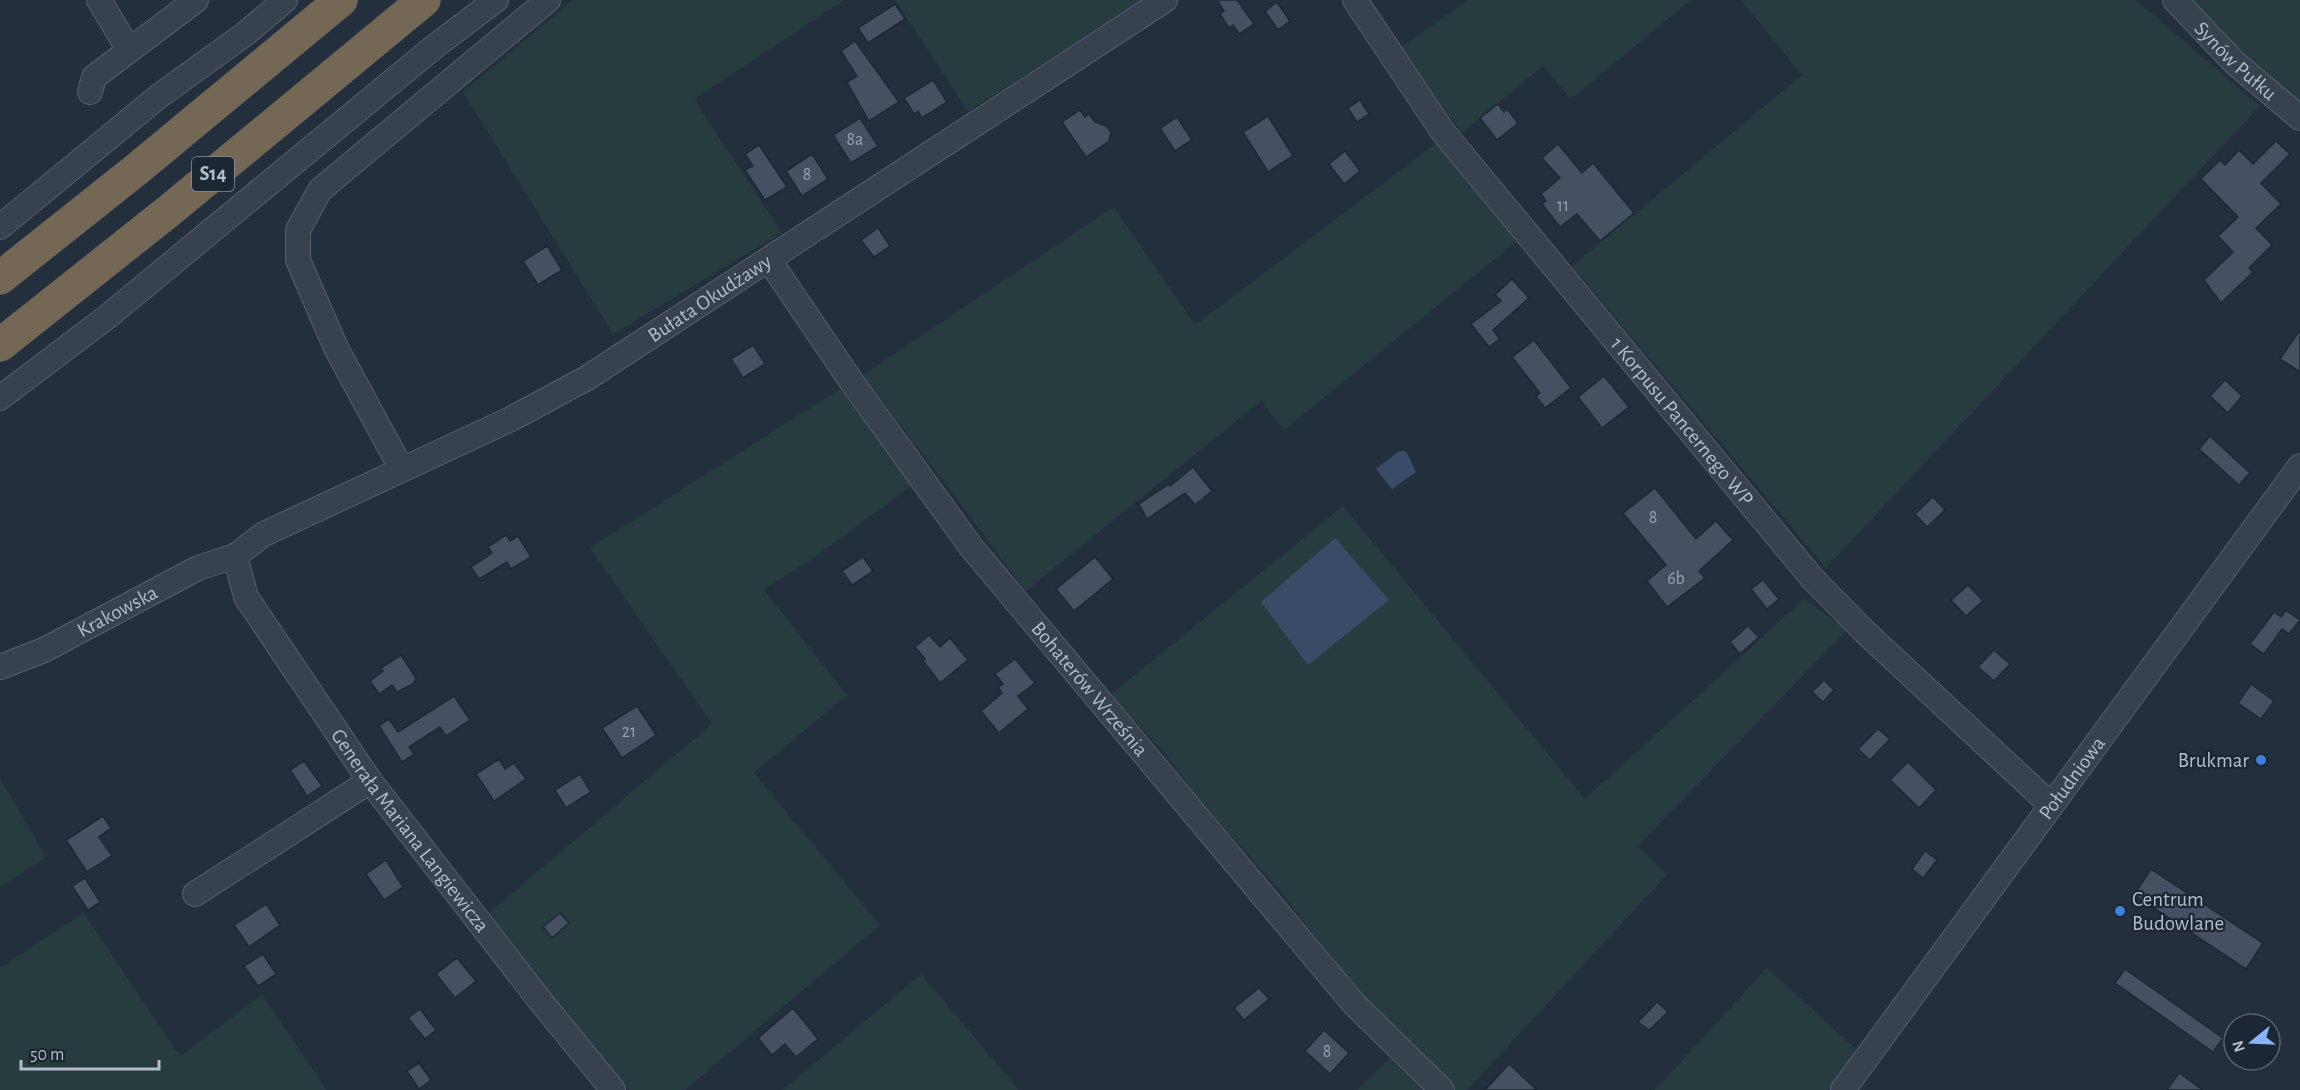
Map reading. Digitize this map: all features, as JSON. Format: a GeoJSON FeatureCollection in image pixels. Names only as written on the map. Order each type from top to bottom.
{"type":"FeatureCollection","features":[{"type":"Feature","properties":{"kind":"highway","name":"S14"},"geometry":{"type":"LineString","coordinates":[[0,278],[137,170],[341,0]]}},
{"type":"Feature","properties":{"kind":"highway","name":"S14"},"geometry":{"type":"LineString","coordinates":[[0,345],[170,210],[424,0]]}},
{"type":"Feature","properties":{"kind":"street"},"geometry":{"type":"LineString","coordinates":[[99,0],[129,50]]}},
{"type":"Feature","properties":{"kind":"street"},"geometry":{"type":"LineString","coordinates":[[90,92],[94,77],[196,0]]}},
{"type":"Feature","properties":{"kind":"street"},"geometry":{"type":"LineString","coordinates":[[0,227],[159,96],[245,34],[285,0]]}},
{"type":"Feature","properties":{"kind":"street"},"geometry":{"type":"LineString","coordinates":[[0,398],[107,317],[434,47],[496,0]]}},
{"type":"Feature","properties":{"kind":"street"},"geometry":{"type":"LineString","coordinates":[[401,468],[336,348],[298,260],[298,230],[320,190],[548,0]]}},
{"type":"Feature","properties":{"kind":"street","name":"Bułata Okudżawy"},"geometry":{"type":"LineString","coordinates":[[235,556],[264,534],[401,468],[511,419],[587,378],[1165,0]]}},
{"type":"Feature","properties":{"kind":"street","name":"1 Korpusu Pancernego WP"},"geometry":{"type":"LineString","coordinates":[[1355,0],[1443,132],[1812,578],[1865,632],[2051,805]]}},
{"type":"Feature","properties":{"kind":"street","name":"Synów Pułku"},"geometry":{"type":"LineString","coordinates":[[2175,0],[2235,63],[2300,118]]}},
{"type":"Feature","properties":{"kind":"street","name":"Bohaterów Września"},"geometry":{"type":"LineString","coordinates":[[769,260],[849,378],[971,547],[1354,1004],[1442,1090]]}},
{"type":"Feature","properties":{"kind":"street","name":"Południowa"},"geometry":{"type":"LineString","coordinates":[[1844,1090],[2300,466]]}},
{"type":"Feature","properties":{"kind":"street","name":"Krakowska"},"geometry":{"type":"LineString","coordinates":[[0,668],[44,650],[198,568],[235,556]]}},
{"type":"Feature","properties":{"kind":"street","name":"Generała Mariana Langiewicza"},"geometry":{"type":"LineString","coordinates":[[235,556],[246,597],[370,781],[542,1003],[613,1090]]}},
{"type":"Feature","properties":{"kind":"street"},"geometry":{"type":"LineString","coordinates":[[195,894],[370,781]]}},
{"type":"Feature","properties":{"kind":"green space"},"geometry":{"type":"Polygon","coordinates":[[[573,0],[844,0],[694,99],[782,233],[613,334],[463,92],[573,0]]]}},
{"type":"Feature","properties":{"kind":"green space"},"geometry":{"type":"Polygon","coordinates":[[[895,0],[1144,0],[968,111],[895,0]]]}},
{"type":"Feature","properties":{"kind":"green space"},"geometry":{"type":"Polygon","coordinates":[[[1469,0],[1691,0],[1571,99],[1543,66],[1462,133],[1399,48],[1469,0]]]}},
{"type":"Feature","properties":{"kind":"green space"},"geometry":{"type":"Polygon","coordinates":[[[1741,0],[2136,0],[2260,106],[1826,568],[1572,266],[1802,75],[1741,0]]]}},
{"type":"Feature","properties":{"kind":"green space"},"geometry":{"type":"Polygon","coordinates":[[[2190,0],[2300,0],[2300,105],[2237,51],[2190,0]]]}},
{"type":"Feature","properties":{"kind":"green space"},"geometry":{"type":"Polygon","coordinates":[[[1438,142],[1517,241],[1284,430],[1261,401],[1026,591],[863,375],[1114,207],[1195,325],[1438,142]]]}},
{"type":"Feature","properties":{"kind":"green space"},"geometry":{"type":"Polygon","coordinates":[[[840,389],[913,485],[812,559],[764,590],[847,695],[754,773],[880,925],[685,1090],[629,1090],[484,917],[712,724],[590,548],[840,389]]]}},
{"type":"Feature","properties":{"kind":"green space"},"geometry":{"type":"Polygon","coordinates":[[[1343,506],[1585,799],[1804,599],[1847,630],[1638,846],[1667,875],[1467,1090],[1456,1090],[1361,995],[1280,891],[1195,794],[1165,753],[1110,695],[1343,506]]]}},
{"type":"Feature","properties":{"kind":"green space"},"geometry":{"type":"Polygon","coordinates":[[[0,778],[46,857],[0,887],[0,778]]]}},
{"type":"Feature","properties":{"kind":"green space"},"geometry":{"type":"Polygon","coordinates":[[[84,913],[180,1056],[262,995],[327,1090],[0,1090],[0,968],[84,913]]]}},
{"type":"Feature","properties":{"kind":"green space"},"geometry":{"type":"Polygon","coordinates":[[[1767,968],[1856,1049],[1828,1090],[1655,1090],[1767,968]]]}},
{"type":"Feature","properties":{"kind":"green space"},"geometry":{"type":"Polygon","coordinates":[[[921,974],[1019,1090],[783,1090],[921,974]]]}},
{"type":"Feature","properties":{"kind":"green space"},"geometry":{"type":"Polygon","coordinates":[[[1390,1058],[1422,1090],[1357,1090],[1390,1058]]]}},
{"type":"Feature","properties":{"kind":"water"},"geometry":{"type":"Polygon","coordinates":[[[1399,451],[1406,451],[1416,472],[1392,489],[1376,469],[1399,451]]]}},
{"type":"Feature","properties":{"kind":"water"},"geometry":{"type":"Polygon","coordinates":[[[1335,538],[1389,600],[1308,665],[1261,602],[1335,538]]]}},
{"type":"Feature","properties":{"kind":"building"},"geometry":{"type":"Polygon","coordinates":[[[1217,0],[1237,0],[1254,24],[1239,34],[1233,25],[1229,28],[1220,14],[1224,11],[1217,0]]]}},
{"type":"Feature","properties":{"kind":"building"},"geometry":{"type":"Polygon","coordinates":[[[1277,2],[1290,21],[1278,30],[1265,11],[1277,2]]]}},
{"type":"Feature","properties":{"kind":"building"},"geometry":{"type":"Polygon","coordinates":[[[895,4],[905,19],[868,43],[858,28],[895,4]]]}},
{"type":"Feature","properties":{"kind":"building"},"geometry":{"type":"Polygon","coordinates":[[[855,41],[899,102],[869,121],[847,82],[857,76],[841,51],[855,41]]]}},
{"type":"Feature","properties":{"kind":"building"},"geometry":{"type":"Polygon","coordinates":[[[933,80],[947,102],[922,118],[918,111],[914,114],[904,98],[933,80]]]}},
{"type":"Feature","properties":{"kind":"building"},"geometry":{"type":"Polygon","coordinates":[[[1360,100],[1369,114],[1357,122],[1348,108],[1360,100]]]}},
{"type":"Feature","properties":{"kind":"building"},"geometry":{"type":"Polygon","coordinates":[[[1498,104],[1504,112],[1507,109],[1518,123],[1497,140],[1480,118],[1498,104]]]}},
{"type":"Feature","properties":{"kind":"building"},"geometry":{"type":"Polygon","coordinates":[[[1080,110],[1085,117],[1089,114],[1095,122],[1106,126],[1111,132],[1109,141],[1086,157],[1062,122],[1080,110]]]}},
{"type":"Feature","properties":{"kind":"building"},"geometry":{"type":"Polygon","coordinates":[[[1268,116],[1293,156],[1268,172],[1243,132],[1268,116]]]}},
{"type":"Feature","properties":{"kind":"building"},"geometry":{"type":"Polygon","coordinates":[[[1177,117],[1192,140],[1175,151],[1160,128],[1177,117]]]}},
{"type":"Feature","properties":{"kind":"building"},"geometry":{"type":"Polygon","coordinates":[[[860,118],[878,146],[851,163],[833,135],[860,118]]]}},
{"type":"Feature","properties":{"kind":"building"},"geometry":{"type":"Polygon","coordinates":[[[2276,141],[2290,154],[2261,183],[2281,204],[2256,228],[2272,245],[2249,268],[2253,272],[2221,303],[2204,280],[2233,252],[2218,236],[2238,217],[2201,179],[2220,160],[2225,165],[2239,150],[2253,164],[2276,141]]]}},
{"type":"Feature","properties":{"kind":"building"},"geometry":{"type":"Polygon","coordinates":[[[1558,144],[1582,173],[1593,163],[1634,213],[1600,241],[1577,214],[1560,227],[1542,204],[1546,201],[1541,194],[1560,178],[1542,158],[1558,144]]]}},
{"type":"Feature","properties":{"kind":"building"},"geometry":{"type":"Polygon","coordinates":[[[759,145],[787,187],[765,200],[745,170],[753,166],[745,154],[759,145]]]}},
{"type":"Feature","properties":{"kind":"building"},"geometry":{"type":"Polygon","coordinates":[[[1345,151],[1360,171],[1344,184],[1329,164],[1345,151]]]}},
{"type":"Feature","properties":{"kind":"building"},"geometry":{"type":"Polygon","coordinates":[[[812,154],[828,179],[802,196],[786,171],[812,154]]]}},
{"type":"Feature","properties":{"kind":"building"},"geometry":{"type":"Polygon","coordinates":[[[878,228],[890,246],[874,257],[861,240],[878,228]]]}},
{"type":"Feature","properties":{"kind":"building"},"geometry":{"type":"Polygon","coordinates":[[[547,246],[562,270],[538,285],[523,261],[547,246]]]}},
{"type":"Feature","properties":{"kind":"building"},"geometry":{"type":"Polygon","coordinates":[[[1512,279],[1529,298],[1493,330],[1500,339],[1489,347],[1471,324],[1501,301],[1495,295],[1512,279]]]}},
{"type":"Feature","properties":{"kind":"building"},"geometry":{"type":"Polygon","coordinates":[[[2300,330],[2300,372],[2280,359],[2300,330]]]}},
{"type":"Feature","properties":{"kind":"building"},"geometry":{"type":"Polygon","coordinates":[[[1534,340],[1571,388],[1545,408],[1536,396],[1540,393],[1512,357],[1534,340]]]}},
{"type":"Feature","properties":{"kind":"building"},"geometry":{"type":"Polygon","coordinates":[[[753,345],[765,364],[743,378],[731,359],[753,345]]]}},
{"type":"Feature","properties":{"kind":"building"},"geometry":{"type":"Polygon","coordinates":[[[1604,376],[1629,407],[1602,428],[1578,397],[1604,376]]]}},
{"type":"Feature","properties":{"kind":"building"},"geometry":{"type":"Polygon","coordinates":[[[2225,380],[2242,396],[2228,413],[2210,396],[2225,380]]]}},
{"type":"Feature","properties":{"kind":"building"},"geometry":{"type":"Polygon","coordinates":[[[2210,436],[2250,473],[2239,485],[2199,449],[2210,436]]]}},
{"type":"Feature","properties":{"kind":"building"},"geometry":{"type":"Polygon","coordinates":[[[1193,467],[1212,491],[1195,505],[1185,493],[1147,519],[1139,504],[1169,484],[1170,486],[1193,467]]]}},
{"type":"Feature","properties":{"kind":"building"},"geometry":{"type":"Polygon","coordinates":[[[1655,488],[1696,539],[1716,521],[1733,540],[1699,571],[1705,578],[1667,607],[1647,581],[1666,565],[1623,513],[1655,488]]]}},
{"type":"Feature","properties":{"kind":"building"},"geometry":{"type":"Polygon","coordinates":[[[1933,497],[1945,510],[1927,527],[1915,514],[1933,497]]]}},
{"type":"Feature","properties":{"kind":"building"},"geometry":{"type":"Polygon","coordinates":[[[506,535],[510,541],[518,536],[531,557],[511,569],[507,562],[479,579],[471,567],[492,553],[488,547],[506,535]]]}},
{"type":"Feature","properties":{"kind":"building"},"geometry":{"type":"Polygon","coordinates":[[[863,557],[873,571],[852,585],[842,571],[863,557]]]}},
{"type":"Feature","properties":{"kind":"building"},"geometry":{"type":"Polygon","coordinates":[[[1095,557],[1113,579],[1074,611],[1056,589],[1095,557]]]}},
{"type":"Feature","properties":{"kind":"building"},"geometry":{"type":"Polygon","coordinates":[[[1763,580],[1779,599],[1767,609],[1751,589],[1763,580]]]}},
{"type":"Feature","properties":{"kind":"building"},"geometry":{"type":"Polygon","coordinates":[[[1968,585],[1983,601],[1966,616],[1951,600],[1968,585]]]}},
{"type":"Feature","properties":{"kind":"building"},"geometry":{"type":"Polygon","coordinates":[[[2286,610],[2300,620],[2289,634],[2282,629],[2264,654],[2250,644],[2274,612],[2281,617],[2286,610]]]}},
{"type":"Feature","properties":{"kind":"building"},"geometry":{"type":"Polygon","coordinates":[[[1748,626],[1759,637],[1740,654],[1730,642],[1748,626]]]}},
{"type":"Feature","properties":{"kind":"building"},"geometry":{"type":"Polygon","coordinates":[[[929,635],[940,647],[950,638],[968,660],[940,683],[915,647],[929,635]]]}},
{"type":"Feature","properties":{"kind":"building"},"geometry":{"type":"Polygon","coordinates":[[[1994,650],[2010,664],[1994,681],[1978,667],[1994,650]]]}},
{"type":"Feature","properties":{"kind":"building"},"geometry":{"type":"Polygon","coordinates":[[[401,655],[416,678],[413,684],[397,692],[392,685],[379,694],[370,681],[383,671],[381,668],[401,655]]]}},
{"type":"Feature","properties":{"kind":"building"},"geometry":{"type":"Polygon","coordinates":[[[1015,659],[1035,683],[1018,696],[1028,709],[999,733],[981,711],[1002,693],[998,687],[1003,684],[995,674],[1015,659]]]}},
{"type":"Feature","properties":{"kind":"building"},"geometry":{"type":"Polygon","coordinates":[[[1824,680],[1834,690],[1823,702],[1812,692],[1824,680]]]}},
{"type":"Feature","properties":{"kind":"building"},"geometry":{"type":"Polygon","coordinates":[[[2251,684],[2274,701],[2261,719],[2238,703],[2251,684]]]}},
{"type":"Feature","properties":{"kind":"building"},"geometry":{"type":"Polygon","coordinates":[[[454,696],[470,720],[446,736],[440,727],[409,747],[414,754],[402,762],[379,726],[389,719],[398,732],[454,696]]]}},
{"type":"Feature","properties":{"kind":"building"},"geometry":{"type":"Polygon","coordinates":[[[637,706],[656,735],[622,758],[602,728],[637,706]]]}},
{"type":"Feature","properties":{"kind":"building"},"geometry":{"type":"Polygon","coordinates":[[[1878,729],[1890,739],[1870,760],[1858,749],[1878,729]]]}},
{"type":"Feature","properties":{"kind":"building"},"geometry":{"type":"Polygon","coordinates":[[[499,759],[505,769],[514,763],[526,779],[494,801],[476,774],[499,759]]]}},
{"type":"Feature","properties":{"kind":"building"},"geometry":{"type":"Polygon","coordinates":[[[304,761],[322,786],[307,796],[290,770],[304,761]]]}},
{"type":"Feature","properties":{"kind":"building"},"geometry":{"type":"Polygon","coordinates":[[[1908,762],[1936,790],[1919,808],[1890,780],[1908,762]]]}},
{"type":"Feature","properties":{"kind":"building"},"geometry":{"type":"Polygon","coordinates":[[[580,774],[591,792],[566,808],[555,790],[580,774]]]}},
{"type":"Feature","properties":{"kind":"building"},"geometry":{"type":"Polygon","coordinates":[[[103,816],[111,828],[99,837],[112,856],[87,872],[66,840],[103,816]]]}},
{"type":"Feature","properties":{"kind":"building"},"geometry":{"type":"Polygon","coordinates":[[[1925,851],[1937,860],[1923,878],[1912,869],[1925,851]]]}},
{"type":"Feature","properties":{"kind":"building"},"geometry":{"type":"Polygon","coordinates":[[[386,860],[403,887],[384,900],[366,874],[386,860]]]}},
{"type":"Feature","properties":{"kind":"building"},"geometry":{"type":"Polygon","coordinates":[[[2151,869],[2263,943],[2246,969],[2134,895],[2151,869]]]}},
{"type":"Feature","properties":{"kind":"building"},"geometry":{"type":"Polygon","coordinates":[[[85,878],[100,902],[88,910],[72,886],[85,878]]]}},
{"type":"Feature","properties":{"kind":"building"},"geometry":{"type":"Polygon","coordinates":[[[266,904],[280,925],[249,947],[234,925],[266,904]]]}},
{"type":"Feature","properties":{"kind":"building"},"geometry":{"type":"Polygon","coordinates":[[[560,913],[569,923],[552,938],[543,927],[560,913]]]}},
{"type":"Feature","properties":{"kind":"building"},"geometry":{"type":"Polygon","coordinates":[[[263,954],[276,974],[258,986],[244,966],[263,954]]]}},
{"type":"Feature","properties":{"kind":"building"},"geometry":{"type":"Polygon","coordinates":[[[457,958],[476,981],[455,998],[436,974],[457,958]]]}},
{"type":"Feature","properties":{"kind":"building"},"geometry":{"type":"Polygon","coordinates":[[[2125,969],[2222,1039],[2213,1052],[2115,983],[2125,969]]]}},
{"type":"Feature","properties":{"kind":"building"},"geometry":{"type":"Polygon","coordinates":[[[1259,988],[1269,999],[1244,1020],[1234,1008],[1259,988]]]}},
{"type":"Feature","properties":{"kind":"building"},"geometry":{"type":"Polygon","coordinates":[[[1657,1002],[1668,1012],[1649,1030],[1638,1022],[1657,1002]]]}},
{"type":"Feature","properties":{"kind":"building"},"geometry":{"type":"Polygon","coordinates":[[[793,1008],[818,1039],[796,1057],[785,1044],[772,1055],[758,1038],[793,1008]]]}},
{"type":"Feature","properties":{"kind":"building"},"geometry":{"type":"Polygon","coordinates":[[[420,1009],[436,1030],[425,1039],[408,1018],[420,1009]]]}},
{"type":"Feature","properties":{"kind":"building"},"geometry":{"type":"Polygon","coordinates":[[[1324,1030],[1349,1053],[1330,1074],[1305,1051],[1324,1030]]]}},
{"type":"Feature","properties":{"kind":"building"},"geometry":{"type":"Polygon","coordinates":[[[419,1063],[431,1080],[419,1089],[407,1071],[419,1063]]]}},
{"type":"Feature","properties":{"kind":"building"},"geometry":{"type":"Polygon","coordinates":[[[1509,1064],[1537,1090],[1485,1090],[1509,1064]]]}},
{"type":"Feature","properties":{"kind":"building"},"geometry":{"type":"Polygon","coordinates":[[[2179,1073],[2203,1090],[2167,1090],[2179,1073]]]}},
{"type":"Feature","properties":{"kind":"place","name":"Brukmar"},"geometry":{"type":"Point","coordinates":[2261,760]}},
{"type":"Feature","properties":{"kind":"place","name":"Centrum Budowlane"},"geometry":{"type":"Point","coordinates":[2120,911]}}]}
